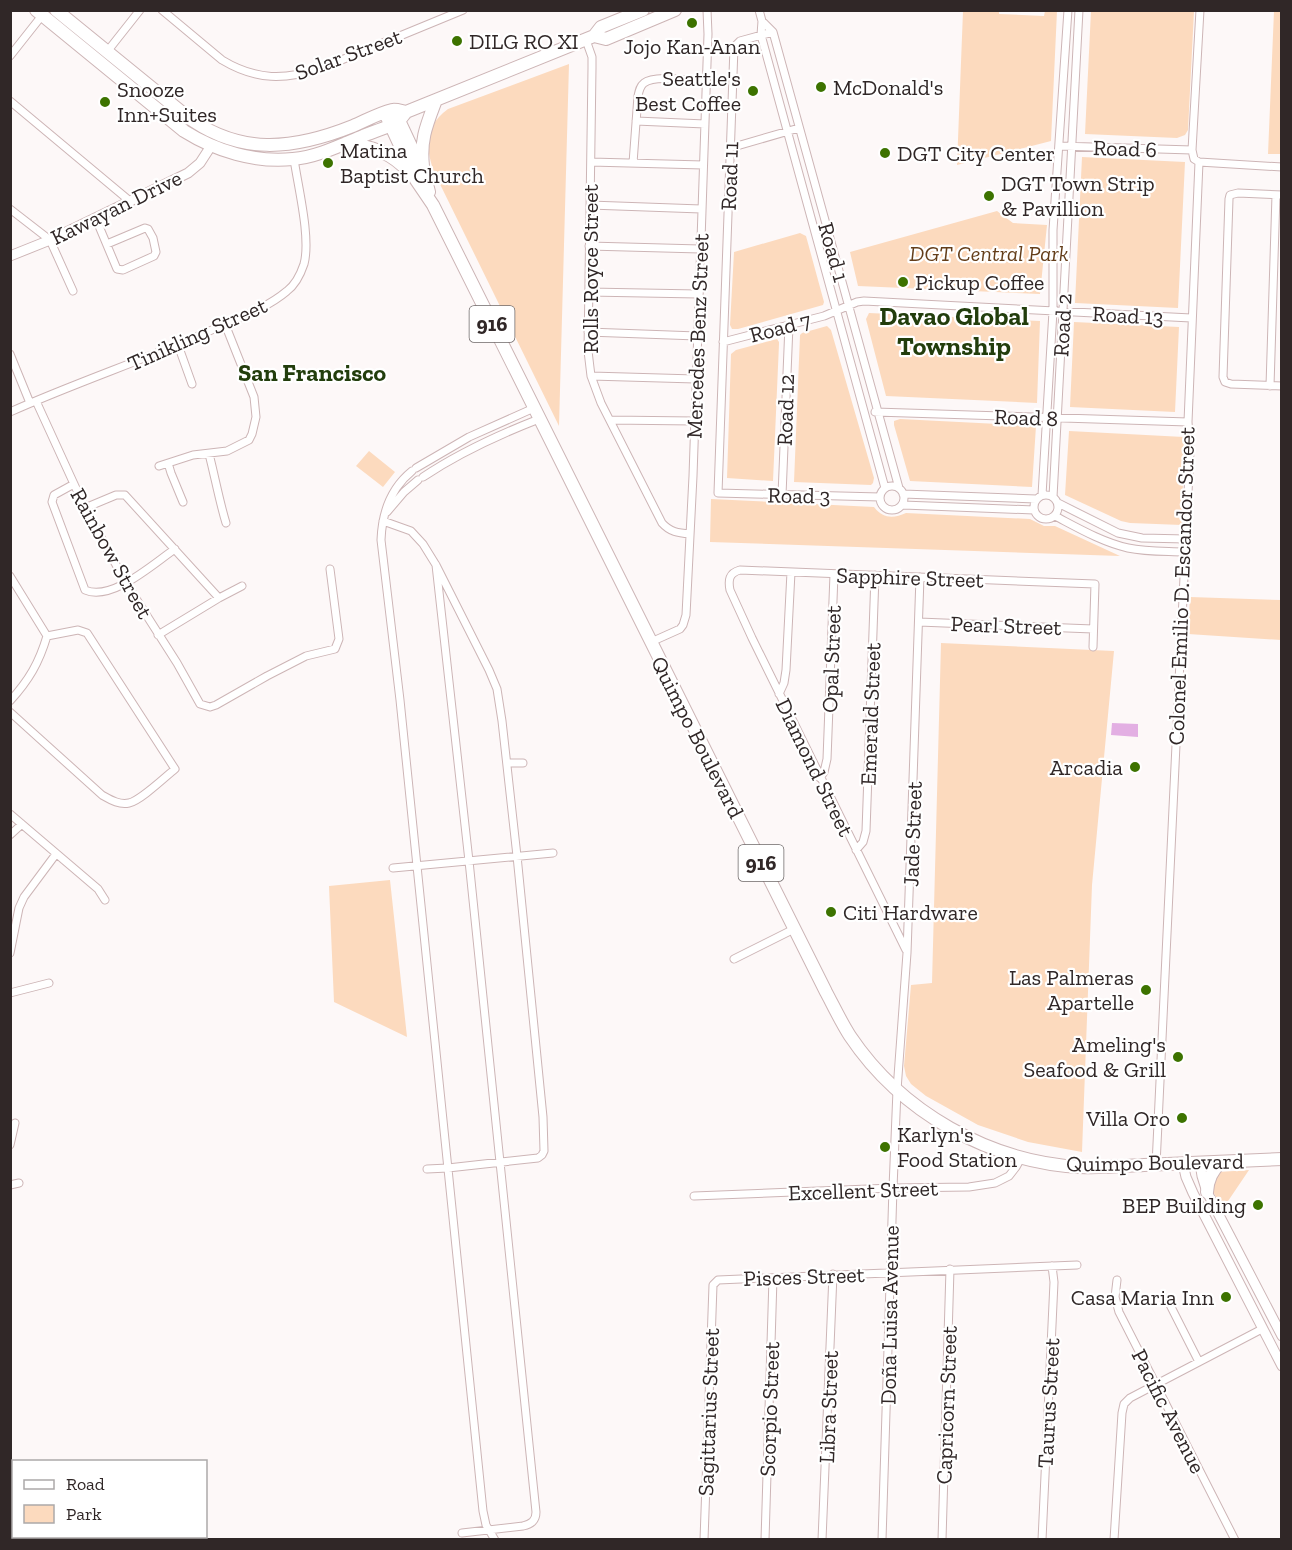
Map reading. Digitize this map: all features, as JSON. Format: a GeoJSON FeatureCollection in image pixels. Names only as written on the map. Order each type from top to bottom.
{"type":"FeatureCollection","features":[{"type":"Feature","properties":{"kind":"main road"},"geometry":{"type":"LineString","coordinates":[[56,10],[177,126],[211,146],[267,160],[294,159],[345,143],[395,116]]}},
{"type":"Feature","properties":{"kind":"main road"},"geometry":{"type":"LineString","coordinates":[[41,12],[197,124],[216,134],[241,142],[288,145],[316,140],[395,116],[590,38],[601,27],[643,10]]}},
{"type":"Feature","properties":{"kind":"main road"},"geometry":{"type":"LineString","coordinates":[[590,38],[606,39],[675,10]]}},
{"type":"Feature","properties":{"kind":"main road"},"geometry":{"type":"LineString","coordinates":[[420,178],[423,138],[436,100]]}},
{"type":"Feature","properties":{"kind":"main road","name":"Quimpo Boulevard"},"geometry":{"type":"LineString","coordinates":[[395,116],[420,178],[536,413],[838,1015],[868,1059],[897,1090],[953,1130],[993,1149],[1021,1158],[1082,1167],[1281,1159]]}},
{"type":"Feature","properties":{"kind":"main road"},"geometry":{"type":"LineString","coordinates":[[345,143],[388,154],[420,178]]}},
{"type":"Feature","properties":{"kind":"main road"},"geometry":{"type":"LineString","coordinates":[[1207,1192],[1211,1174],[1221,1162]]}},
{"type":"Feature","properties":{"kind":"street"},"geometry":{"type":"LineString","coordinates":[[102,56],[140,10]]}},
{"type":"Feature","properties":{"kind":"street","name":"Solar Street"},"geometry":{"type":"LineString","coordinates":[[162,10],[222,60],[244,72],[268,77],[295,75],[322,68],[463,10]]}},
{"type":"Feature","properties":{"kind":"street","name":"Mercedes Benz Street"},"geometry":{"type":"LineString","coordinates":[[651,642],[680,629],[685,620],[705,124],[707,10]]}},
{"type":"Feature","properties":{"kind":"street","name":"Road 1"},"geometry":{"type":"LineString","coordinates":[[759,10],[762,21],[761,35],[885,488]]}},
{"type":"Feature","properties":{"kind":"street","name":"Road 2"},"geometry":{"type":"LineString","coordinates":[[1039,497],[1053,311],[1053,230],[1068,10]]}},
{"type":"Feature","properties":{"kind":"street","name":"Road 2"},"geometry":{"type":"LineString","coordinates":[[1053,496],[1078,10]]}},
{"type":"Feature","properties":{"kind":"street"},"geometry":{"type":"LineString","coordinates":[[1200,10],[1192,150],[1194,159],[1199,162],[1281,167]]}},
{"type":"Feature","properties":{"kind":"street"},"geometry":{"type":"LineString","coordinates":[[10,56],[41,12]]}},
{"type":"Feature","properties":{"kind":"street","name":"Road 1"},"geometry":{"type":"LineString","coordinates":[[762,21],[773,32],[901,491]]}},
{"type":"Feature","properties":{"kind":"street"},"geometry":{"type":"LineString","coordinates":[[1068,23],[1078,24]]}},
{"type":"Feature","properties":{"kind":"street","name":"Road 11"},"geometry":{"type":"LineString","coordinates":[[717,493],[734,47],[740,41],[773,32]]}},
{"type":"Feature","properties":{"kind":"street","name":"Rolls Royce Street"},"geometry":{"type":"LineString","coordinates":[[590,38],[592,68],[588,357],[591,376],[595,389],[662,523],[673,532],[690,534]]}},
{"type":"Feature","properties":{"kind":"street"},"geometry":{"type":"LineString","coordinates":[[633,163],[641,86],[645,82],[658,79],[706,81]]}},
{"type":"Feature","properties":{"kind":"street"},"geometry":{"type":"LineString","coordinates":[[777,93],[789,90]]}},
{"type":"Feature","properties":{"kind":"street"},"geometry":{"type":"LineString","coordinates":[[10,101],[131,202]]}},
{"type":"Feature","properties":{"kind":"street"},"geometry":{"type":"LineString","coordinates":[[636,121],[705,124]]}},
{"type":"Feature","properties":{"kind":"street"},"geometry":{"type":"LineString","coordinates":[[730,148],[799,128]]}},
{"type":"Feature","properties":{"kind":"street","name":"Kawayan Drive"},"geometry":{"type":"LineString","coordinates":[[10,256],[96,219],[193,170],[203,160],[211,146]]}},
{"type":"Feature","properties":{"kind":"street","name":"Road 6"},"geometry":{"type":"LineString","coordinates":[[1059,146],[1192,150]]}},
{"type":"Feature","properties":{"kind":"street","name":"Tinikling Street"},"geometry":{"type":"LineString","coordinates":[[10,412],[241,318],[290,289],[304,265],[306,252],[294,159]]}},
{"type":"Feature","properties":{"kind":"street"},"geometry":{"type":"LineString","coordinates":[[591,162],[703,165]]}},
{"type":"Feature","properties":{"kind":"street","name":"Colonel Emilio D. Escandor Street"},"geometry":{"type":"LineString","coordinates":[[1156,1165],[1190,451],[1188,422],[1191,318],[1199,162]]}},
{"type":"Feature","properties":{"kind":"street"},"geometry":{"type":"LineString","coordinates":[[1270,386],[1279,195],[1234,194],[1230,195],[1228,204],[1224,380],[1231,384],[1281,387]]}},
{"type":"Feature","properties":{"kind":"street"},"geometry":{"type":"LineString","coordinates":[[590,206],[701,209]]}},
{"type":"Feature","properties":{"kind":"street"},"geometry":{"type":"LineString","coordinates":[[10,209],[50,240],[73,291]]}},
{"type":"Feature","properties":{"kind":"street"},"geometry":{"type":"LineString","coordinates":[[96,219],[115,267],[120,270],[154,256],[156,252],[153,238],[145,228],[107,244]]}},
{"type":"Feature","properties":{"kind":"street"},"geometry":{"type":"LineString","coordinates":[[1053,230],[1067,230]]}},
{"type":"Feature","properties":{"kind":"street"},"geometry":{"type":"LineString","coordinates":[[589,246],[700,249]]}},
{"type":"Feature","properties":{"kind":"street"},"geometry":{"type":"LineString","coordinates":[[824,264],[836,260]]}},
{"type":"Feature","properties":{"kind":"street"},"geometry":{"type":"LineString","coordinates":[[589,292],[698,294]]}},
{"type":"Feature","properties":{"kind":"street","name":"Road 13"},"geometry":{"type":"LineString","coordinates":[[849,306],[857,302],[874,301],[1191,318]]}},
{"type":"Feature","properties":{"kind":"street","name":"Road 7"},"geometry":{"type":"LineString","coordinates":[[723,342],[816,318],[849,306]]}},
{"type":"Feature","properties":{"kind":"street"},"geometry":{"type":"LineString","coordinates":[[159,466],[193,455],[227,451],[249,440],[255,428],[254,397],[225,324]]}},
{"type":"Feature","properties":{"kind":"street","name":"Road 12"},"geometry":{"type":"LineString","coordinates":[[782,495],[789,325]]}},
{"type":"Feature","properties":{"kind":"street"},"geometry":{"type":"LineString","coordinates":[[588,333],[697,336]]}},
{"type":"Feature","properties":{"kind":"street"},"geometry":{"type":"LineString","coordinates":[[178,345],[192,384]]}},
{"type":"Feature","properties":{"kind":"street","name":"Rainbow Street"},"geometry":{"type":"LineString","coordinates":[[10,354],[85,508],[126,583],[177,663],[198,701],[204,706],[216,705],[306,656],[335,649],[339,639],[330,569]]}},
{"type":"Feature","properties":{"kind":"street"},"geometry":{"type":"LineString","coordinates":[[591,376],[695,379]]}},
{"type":"Feature","properties":{"kind":"street","name":"Road 8"},"geometry":{"type":"LineString","coordinates":[[866,414],[877,411],[1188,422]]}},
{"type":"Feature","properties":{"kind":"street"},"geometry":{"type":"LineString","coordinates":[[495,1539],[489,1530],[483,1511],[381,540],[385,518],[396,487],[414,469],[478,432],[536,413]]}},
{"type":"Feature","properties":{"kind":"street"},"geometry":{"type":"LineString","coordinates":[[385,518],[404,492],[420,479],[536,413]]}},
{"type":"Feature","properties":{"kind":"street"},"geometry":{"type":"LineString","coordinates":[[610,420],[694,421]]}},
{"type":"Feature","properties":{"kind":"street"},"geometry":{"type":"LineString","coordinates":[[209,453],[226,523]]}},
{"type":"Feature","properties":{"kind":"street"},"geometry":{"type":"LineString","coordinates":[[426,461],[433,471]]}},
{"type":"Feature","properties":{"kind":"street"},"geometry":{"type":"LineString","coordinates":[[168,463],[183,502]]}},
{"type":"Feature","properties":{"kind":"street"},"geometry":{"type":"LineString","coordinates":[[74,484],[54,495],[52,502],[85,590],[93,593],[126,583],[175,549]]}},
{"type":"Feature","properties":{"kind":"street"},"geometry":{"type":"LineString","coordinates":[[1058,503],[1055,516],[1048,519],[1041,518],[1034,510],[903,505],[897,510],[890,510],[883,507],[880,497],[885,488],[892,486],[901,491],[1039,497],[1048,495],[1053,496],[1058,503],[1118,533],[1142,538],[1186,539]]}},
{"type":"Feature","properties":{"kind":"street"},"geometry":{"type":"LineString","coordinates":[[901,491],[903,505]]}},
{"type":"Feature","properties":{"kind":"street","name":"Road 3"},"geometry":{"type":"LineString","coordinates":[[717,493],[880,497]]}},
{"type":"Feature","properties":{"kind":"street"},"geometry":{"type":"LineString","coordinates":[[85,508],[116,495],[125,495],[219,598]]}},
{"type":"Feature","properties":{"kind":"street"},"geometry":{"type":"LineString","coordinates":[[1034,510],[1039,497]]}},
{"type":"Feature","properties":{"kind":"street"},"geometry":{"type":"LineString","coordinates":[[1055,516],[1094,536],[1116,544],[1140,550],[1185,552]]}},
{"type":"Feature","properties":{"kind":"street"},"geometry":{"type":"LineString","coordinates":[[385,518],[411,531],[423,544],[494,680],[499,699],[517,856],[545,1147],[538,1158],[427,1169]]}},
{"type":"Feature","properties":{"kind":"street"},"geometry":{"type":"LineString","coordinates":[[436,566],[469,861],[536,1512],[534,1520],[529,1525],[462,1533]]}},
{"type":"Feature","properties":{"kind":"street","name":"Sapphire Street"},"geometry":{"type":"LineString","coordinates":[[729,579],[734,572],[740,570],[1095,584],[1094,629]]}},
{"type":"Feature","properties":{"kind":"street"},"geometry":{"type":"LineString","coordinates":[[779,694],[786,670],[790,572]]}},
{"type":"Feature","properties":{"kind":"street","name":"Opal Street"},"geometry":{"type":"LineString","coordinates":[[820,778],[827,759],[834,574]]}},
{"type":"Feature","properties":{"kind":"street","name":"Emerald Street"},"geometry":{"type":"LineString","coordinates":[[856,850],[863,842],[866,831],[875,575]]}},
{"type":"Feature","properties":{"kind":"street"},"geometry":{"type":"LineString","coordinates":[[10,576],[47,636],[44,649],[32,675],[10,701]]}},
{"type":"Feature","properties":{"kind":"street","name":"Jade Street"},"geometry":{"type":"LineString","coordinates":[[897,1090],[907,953],[920,577]]}},
{"type":"Feature","properties":{"kind":"street","name":"Diamond Street"},"geometry":{"type":"LineString","coordinates":[[729,579],[730,590],[752,638],[907,953]]}},
{"type":"Feature","properties":{"kind":"street"},"geometry":{"type":"LineString","coordinates":[[158,636],[242,586]]}},
{"type":"Feature","properties":{"kind":"street","name":"Pearl Street"},"geometry":{"type":"LineString","coordinates":[[919,622],[1094,629]]}},
{"type":"Feature","properties":{"kind":"street"},"geometry":{"type":"LineString","coordinates":[[1092,647],[1094,629]]}},
{"type":"Feature","properties":{"kind":"street"},"geometry":{"type":"LineString","coordinates":[[10,712],[102,795],[112,801],[122,804],[132,803],[175,769],[87,633],[78,630],[47,636]]}},
{"type":"Feature","properties":{"kind":"street"},"geometry":{"type":"LineString","coordinates":[[507,763],[523,763]]}},
{"type":"Feature","properties":{"kind":"street"},"geometry":{"type":"LineString","coordinates":[[10,814],[98,889],[105,900]]}},
{"type":"Feature","properties":{"kind":"street"},"geometry":{"type":"LineString","coordinates":[[10,835],[22,824]]}},
{"type":"Feature","properties":{"kind":"street"},"geometry":{"type":"LineString","coordinates":[[393,868],[553,853]]}},
{"type":"Feature","properties":{"kind":"street"},"geometry":{"type":"LineString","coordinates":[[10,953],[19,908],[24,897],[57,854]]}},
{"type":"Feature","properties":{"kind":"street"},"geometry":{"type":"LineString","coordinates":[[734,959],[795,928]]}},
{"type":"Feature","properties":{"kind":"street"},"geometry":{"type":"LineString","coordinates":[[10,993],[49,983]]}},
{"type":"Feature","properties":{"kind":"street","name":"Doña Luisa Avenue"},"geometry":{"type":"LineString","coordinates":[[882,1539],[897,1090]]}},
{"type":"Feature","properties":{"kind":"street"},"geometry":{"type":"LineString","coordinates":[[10,1145],[15,1122]]}},
{"type":"Feature","properties":{"kind":"street","name":"Excellent Street"},"geometry":{"type":"LineString","coordinates":[[694,1196],[969,1187],[995,1183],[1009,1176],[1021,1158]]}},
{"type":"Feature","properties":{"kind":"street"},"geometry":{"type":"LineString","coordinates":[[1200,1163],[1207,1192],[1281,1336]]}},
{"type":"Feature","properties":{"kind":"street"},"geometry":{"type":"LineString","coordinates":[[1183,1164],[1193,1192],[1281,1366]]}},
{"type":"Feature","properties":{"kind":"street"},"geometry":{"type":"LineString","coordinates":[[10,1185],[19,1183]]}},
{"type":"Feature","properties":{"kind":"street"},"geometry":{"type":"LineString","coordinates":[[1215,1236],[1227,1230]]}},
{"type":"Feature","properties":{"kind":"street","name":"Pisces Street"},"geometry":{"type":"LineString","coordinates":[[713,1285],[722,1278],[773,1278],[1077,1265]]}},
{"type":"Feature","properties":{"kind":"street","name":"Taurus Street"},"geometry":{"type":"LineString","coordinates":[[1041,1539],[1053,1293],[1052,1266]]}},
{"type":"Feature","properties":{"kind":"street","name":"Capricorn Street"},"geometry":{"type":"LineString","coordinates":[[942,1539],[950,1269]]}},
{"type":"Feature","properties":{"kind":"street","name":"Libra Street"},"geometry":{"type":"LineString","coordinates":[[822,1539],[833,1274]]}},
{"type":"Feature","properties":{"kind":"street","name":"Scorpio Street"},"geometry":{"type":"LineString","coordinates":[[765,1539],[773,1278]]}},
{"type":"Feature","properties":{"kind":"street","name":"Pacific Avenue"},"geometry":{"type":"LineString","coordinates":[[1117,1280],[1116,1304],[1235,1539]]}},
{"type":"Feature","properties":{"kind":"street","name":"Sagittarius Street"},"geometry":{"type":"LineString","coordinates":[[704,1539],[713,1285]]}},
{"type":"Feature","properties":{"kind":"street"},"geometry":{"type":"LineString","coordinates":[[1167,1299],[1199,1362]]}},
{"type":"Feature","properties":{"kind":"street"},"geometry":{"type":"LineString","coordinates":[[1114,1539],[1124,1404],[1130,1398],[1274,1322]]}},
{"type":"Feature","properties":{"kind":"green space"},"geometry":{"type":"Polygon","coordinates":[[[963,11],[999,11],[999,14],[1044,16],[1045,11],[1057,11],[1051,141],[957,165],[963,11]]]}},
{"type":"Feature","properties":{"kind":"green space"},"geometry":{"type":"Polygon","coordinates":[[[1091,11],[1194,11],[1188,130],[1185,135],[1177,138],[1085,134],[1091,11]]]}},
{"type":"Feature","properties":{"kind":"green space"},"geometry":{"type":"Polygon","coordinates":[[[1274,11],[1281,11],[1281,154],[1268,154],[1274,11]]]}},
{"type":"Feature","properties":{"kind":"green space"},"geometry":{"type":"Polygon","coordinates":[[[569,64],[559,426],[434,172],[428,145],[434,123],[448,109],[569,64]]]}},
{"type":"Feature","properties":{"kind":"green space"},"geometry":{"type":"Polygon","coordinates":[[[1082,157],[1185,162],[1178,308],[1075,303],[1082,157]]]}},
{"type":"Feature","properties":{"kind":"green space","name":"DGT Central Park"},"geometry":{"type":"Polygon","coordinates":[[[997,211],[1013,223],[1047,225],[1040,294],[858,286],[850,252],[997,211]]]}},
{"type":"Feature","properties":{"kind":"green space"},"geometry":{"type":"Polygon","coordinates":[[[800,233],[806,236],[823,305],[732,329],[730,325],[734,252],[800,233]]]}},
{"type":"Feature","properties":{"kind":"green space"},"geometry":{"type":"Polygon","coordinates":[[[869,313],[1040,321],[1037,403],[886,396],[866,319],[869,313]]]}},
{"type":"Feature","properties":{"kind":"green space"},"geometry":{"type":"Polygon","coordinates":[[[1074,322],[1179,327],[1175,412],[1070,407],[1074,322]]]}},
{"type":"Feature","properties":{"kind":"green space"},"geometry":{"type":"Polygon","coordinates":[[[827,326],[831,330],[874,478],[871,485],[794,482],[800,335],[827,326]]]}},
{"type":"Feature","properties":{"kind":"green space"},"geometry":{"type":"Polygon","coordinates":[[[777,339],[779,344],[773,481],[727,478],[731,354],[736,350],[777,339]]]}},
{"type":"Feature","properties":{"kind":"green space"},"geometry":{"type":"Polygon","coordinates":[[[900,419],[1036,426],[1032,487],[910,481],[894,425],[894,421],[900,419]]]}},
{"type":"Feature","properties":{"kind":"green space"},"geometry":{"type":"Polygon","coordinates":[[[1069,431],[1184,437],[1182,525],[1121,521],[1065,495],[1069,431]]]}},
{"type":"Feature","properties":{"kind":"green space"},"geometry":{"type":"Polygon","coordinates":[[[369,451],[395,472],[383,487],[356,466],[369,451]]]}},
{"type":"Feature","properties":{"kind":"green space"},"geometry":{"type":"Polygon","coordinates":[[[711,499],[874,507],[884,515],[892,517],[906,513],[1030,519],[1044,526],[1055,526],[1120,556],[710,542],[711,499]]]}},
{"type":"Feature","properties":{"kind":"green space"},"geometry":{"type":"Polygon","coordinates":[[[1190,597],[1281,600],[1281,640],[1188,634],[1190,597]]]}},
{"type":"Feature","properties":{"kind":"green space"},"geometry":{"type":"Polygon","coordinates":[[[941,643],[1114,651],[1092,885],[1082,1152],[1028,1142],[978,1125],[926,1096],[911,1084],[906,1076],[904,1066],[911,985],[932,983],[941,643]]]}},
{"type":"Feature","properties":{"kind":"green space"},"geometry":{"type":"Polygon","coordinates":[[[390,880],[407,1037],[334,1002],[329,886],[390,880]]]}},
{"type":"Feature","properties":{"kind":"green space"},"geometry":{"type":"Polygon","coordinates":[[[1249,1170],[1222,1210],[1213,1191],[1214,1177],[1219,1172],[1249,1170]]]}},
{"type":"Feature","properties":{"kind":"shaded area"},"geometry":{"type":"Polygon","coordinates":[[[1112,723],[1138,724],[1138,737],[1111,735],[1112,723]]]}},
{"type":"Feature","properties":{"kind":"place","name":"Jojo Kan-Anan"},"geometry":{"type":"Point","coordinates":[692,23]}},
{"type":"Feature","properties":{"kind":"place","name":"DILG RO XI"},"geometry":{"type":"Point","coordinates":[457,41]}},
{"type":"Feature","properties":{"kind":"place","name":"McDonald's"},"geometry":{"type":"Point","coordinates":[821,87]}},
{"type":"Feature","properties":{"kind":"place","name":"Seattle's Best Coffee"},"geometry":{"type":"Point","coordinates":[753,91]}},
{"type":"Feature","properties":{"kind":"place","name":"Snooze Inn+Suites"},"geometry":{"type":"Point","coordinates":[105,102]}},
{"type":"Feature","properties":{"kind":"place","name":"DGT City Center"},"geometry":{"type":"Point","coordinates":[885,153]}},
{"type":"Feature","properties":{"kind":"place","name":"Matina Baptist Church"},"geometry":{"type":"Point","coordinates":[328,163]}},
{"type":"Feature","properties":{"kind":"place","name":"DGT Town Strip & Pavillion"},"geometry":{"type":"Point","coordinates":[989,196]}},
{"type":"Feature","properties":{"kind":"place","name":"Pickup Coffee"},"geometry":{"type":"Point","coordinates":[903,282]}},
{"type":"Feature","properties":{"kind":"place","name":"Arcadia"},"geometry":{"type":"Point","coordinates":[1135,767]}},
{"type":"Feature","properties":{"kind":"place","name":"Citi Hardware"},"geometry":{"type":"Point","coordinates":[831,912]}},
{"type":"Feature","properties":{"kind":"place","name":"Las Palmeras Apartelle"},"geometry":{"type":"Point","coordinates":[1146,990]}},
{"type":"Feature","properties":{"kind":"place","name":"Ameling's Seafood & Grill"},"geometry":{"type":"Point","coordinates":[1178,1057]}},
{"type":"Feature","properties":{"kind":"place","name":"Villa Oro"},"geometry":{"type":"Point","coordinates":[1182,1118]}},
{"type":"Feature","properties":{"kind":"place","name":"Karlyn's Food Station"},"geometry":{"type":"Point","coordinates":[885,1147]}},
{"type":"Feature","properties":{"kind":"place","name":"BEP Building"},"geometry":{"type":"Point","coordinates":[1258,1205]}},
{"type":"Feature","properties":{"kind":"place","name":"Casa Maria Inn"},"geometry":{"type":"Point","coordinates":[1226,1297]}},
{"type":"Feature","properties":{"kind":"district","name":"Davao Global Township"},"geometry":{"type":"Point","coordinates":[954,331]}},
{"type":"Feature","properties":{"kind":"district","name":"San Francisco"},"geometry":{"type":"Point","coordinates":[312,373]}}]}
